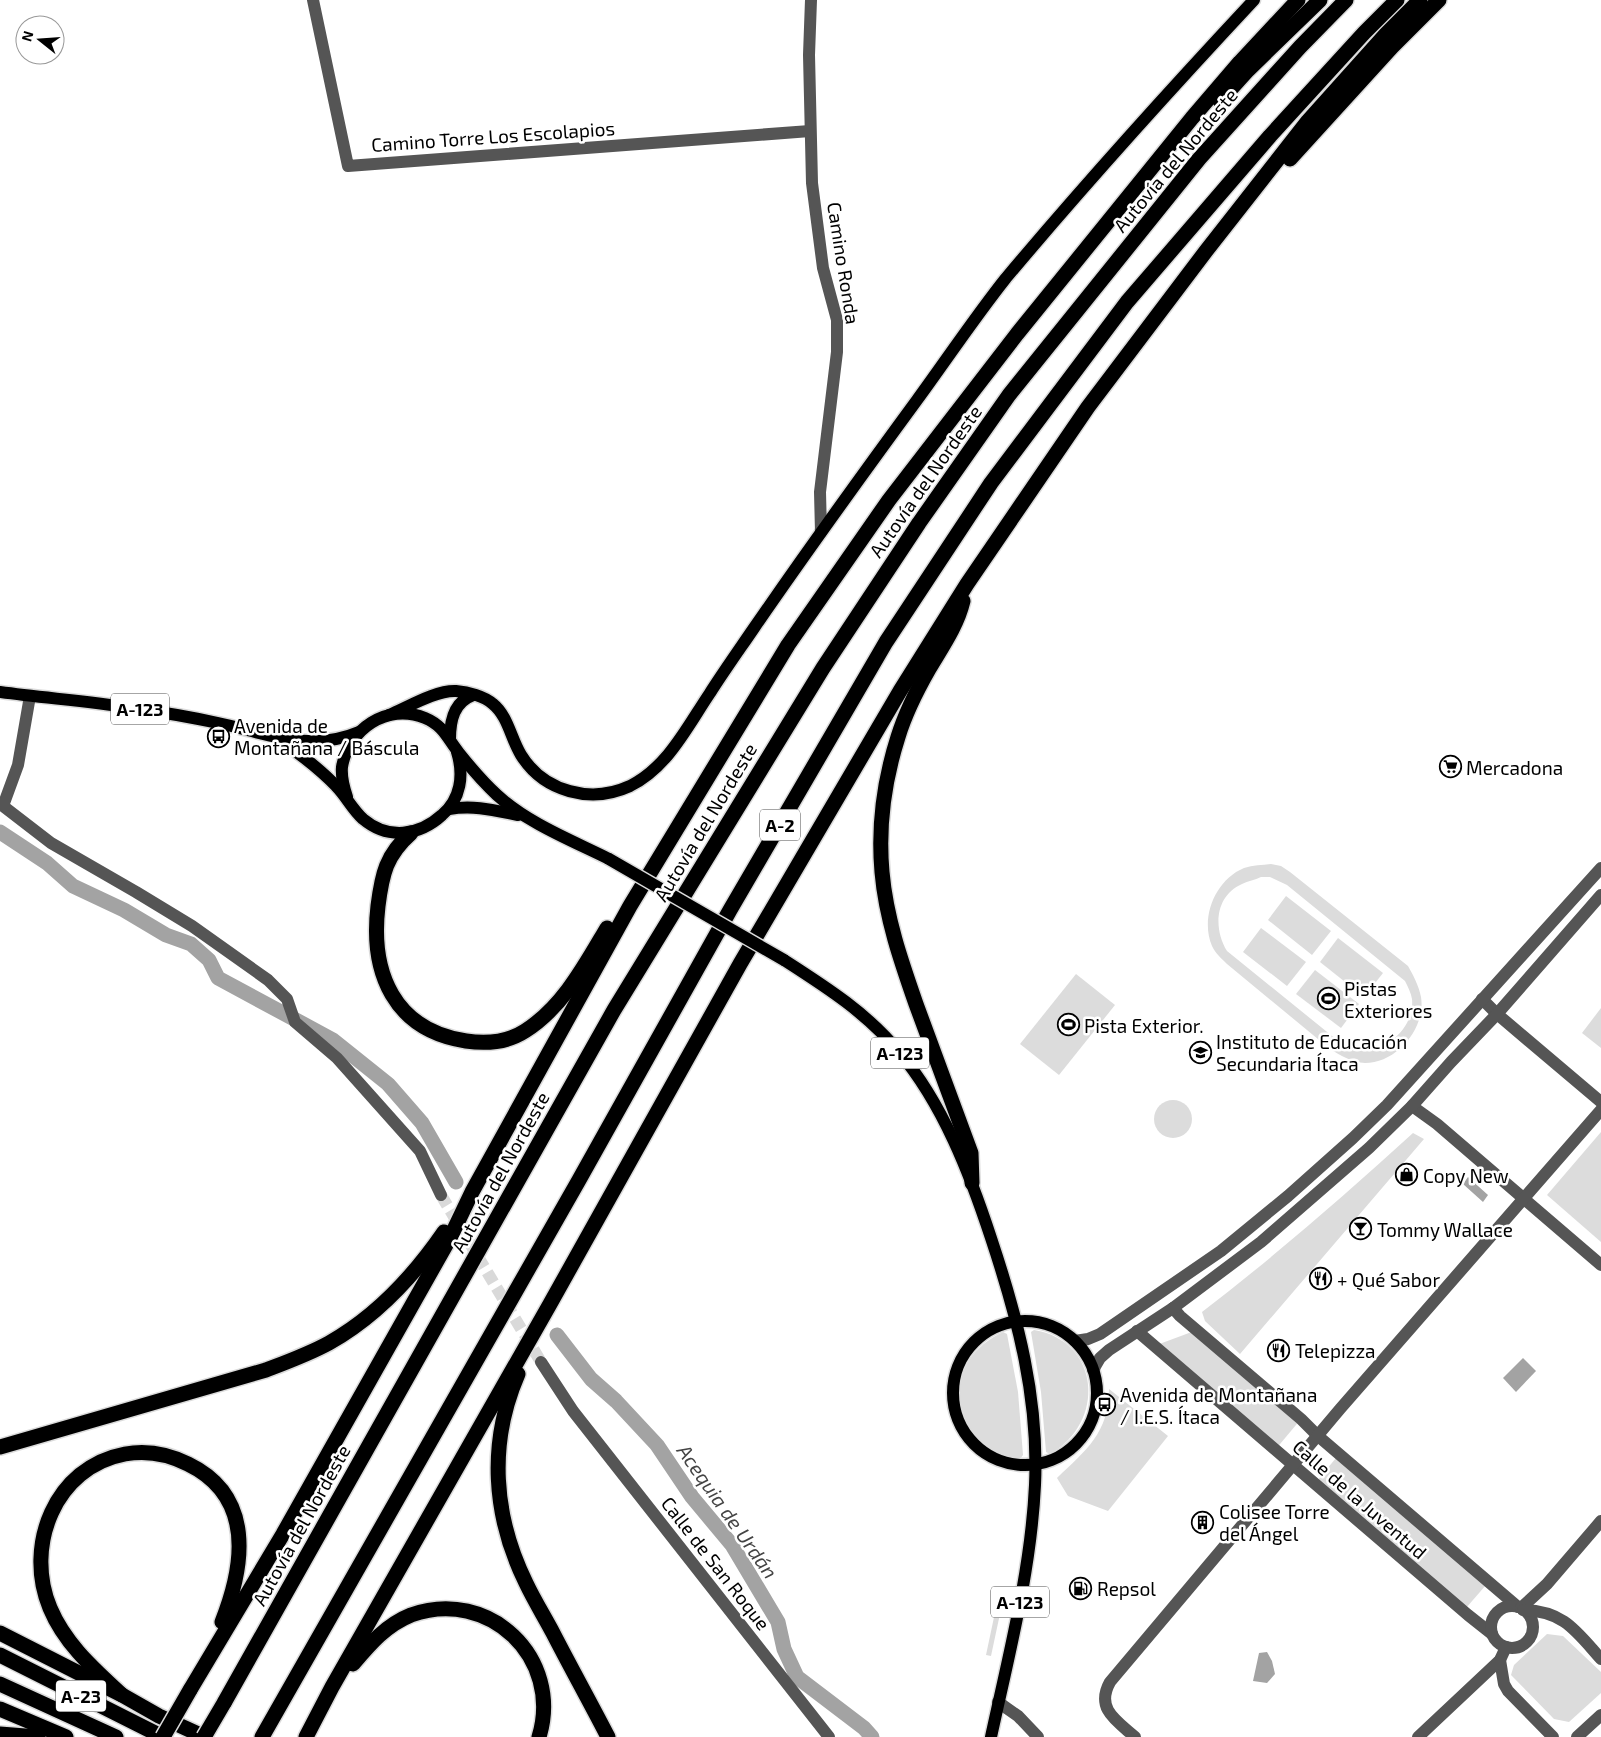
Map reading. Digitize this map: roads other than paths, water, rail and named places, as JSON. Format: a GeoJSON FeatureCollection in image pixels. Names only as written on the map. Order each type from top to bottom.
{"type":"FeatureCollection","features":[{"type":"Feature","properties":{"kind":"highway"},"geometry":{"type":"LineString","coordinates":[[163,1737],[229,1626],[451,1236],[472,1192],[630,906],[788,644],[889,500],[1017,334],[1146,173],[1216,90],[1298,0]]}},
{"type":"Feature","properties":{"kind":"highway"},"geometry":{"type":"LineString","coordinates":[[1096,237],[1153,177],[1198,124],[1248,70],[1320,0]]}},
{"type":"Feature","properties":{"kind":"highway","name":"Autovía del Nordeste"},"geometry":{"type":"LineString","coordinates":[[205,1737],[614,1010],[823,668],[919,523],[1009,395],[1199,160],[1300,47],[1346,0]]}},
{"type":"Feature","properties":{"kind":"highway","name":"A-2"},"geometry":{"type":"LineString","coordinates":[[262,1737],[730,910],[886,642],[991,483],[1127,302],[1277,129],[1396,0]]}},
{"type":"Feature","properties":{"kind":"highway"},"geometry":{"type":"LineString","coordinates":[[306,1737],[332,1687],[550,1304],[740,964],[900,691],[966,584],[1088,407],[1206,251],[1308,121],[1386,34],[1420,0]]}},
{"type":"Feature","properties":{"kind":"highway"},"geometry":{"type":"LineString","coordinates":[[1206,251],[1392,47],[1440,0]]}},
{"type":"Feature","properties":{"kind":"highway"},"geometry":{"type":"LineString","coordinates":[[966,584],[960,611],[954,626],[917,692],[898,736],[884,792],[880,845],[882,873],[892,930],[915,1001],[971,1153],[972,1183]]}},
{"type":"Feature","properties":{"kind":"highway"},"geometry":{"type":"LineString","coordinates":[[411,833],[391,854],[384,868],[376,922],[376,944],[380,968],[389,992],[402,1008],[432,1031],[453,1039],[491,1042],[509,1038],[525,1031],[558,1002],[576,979],[610,923],[630,906]]}},
{"type":"Feature","properties":{"kind":"highway"},"geometry":{"type":"LineString","coordinates":[[0,1448],[266,1370],[329,1343],[358,1325],[396,1293],[416,1270],[472,1192]]}},
{"type":"Feature","properties":{"kind":"highway"},"geometry":{"type":"LineString","coordinates":[[550,1304],[516,1377],[507,1407],[500,1436],[497,1465],[499,1497],[504,1525],[526,1582],[608,1737]]}},
{"type":"Feature","properties":{"kind":"highway"},"geometry":{"type":"LineString","coordinates":[[122,1694],[86,1662],[61,1629],[49,1608],[40,1567],[40,1550],[52,1508],[64,1490],[88,1469],[125,1454],[156,1453],[169,1456],[197,1469],[219,1488],[228,1500],[234,1513],[239,1528],[240,1545],[236,1581],[229,1604],[200,1672]]}},
{"type":"Feature","properties":{"kind":"highway"},"geometry":{"type":"LineString","coordinates":[[332,1687],[372,1642],[390,1625],[427,1611],[445,1609],[463,1611],[493,1620],[511,1633],[532,1659],[543,1689],[544,1722],[539,1737]]}},
{"type":"Feature","properties":{"kind":"highway"},"geometry":{"type":"LineString","coordinates":[[0,1633],[122,1694],[159,1716],[205,1737]]}},
{"type":"Feature","properties":{"kind":"highway","name":"A-23"},"geometry":{"type":"LineString","coordinates":[[0,1655],[163,1737]]}},
{"type":"Feature","properties":{"kind":"highway","name":"A-23"},"geometry":{"type":"LineString","coordinates":[[0,1684],[116,1737]]}},
{"type":"Feature","properties":{"kind":"highway"},"geometry":{"type":"LineString","coordinates":[[0,1709],[66,1737]]}},
{"type":"Feature","properties":{"kind":"highway"},"geometry":{"type":"LineString","coordinates":[[0,1734],[38,1737]]}},
{"type":"Feature","properties":{"kind":"main road"},"geometry":{"type":"LineString","coordinates":[[389,715],[446,692],[454,691],[487,699],[499,710],[522,756],[540,777],[566,791],[590,795],[617,791],[644,778],[658,768],[821,532],[1004,281],[1163,97],[1254,0]]}},
{"type":"Feature","properties":{"kind":"main road","name":"A-123"},"geometry":{"type":"LineString","coordinates":[[0,692],[130,707],[249,730],[277,739],[322,741],[338,739],[359,732]]}},
{"type":"Feature","properties":{"kind":"main road"},"geometry":{"type":"LineString","coordinates":[[454,744],[452,717],[463,699],[473,695]]}},
{"type":"Feature","properties":{"kind":"main road","name":"A-123"},"geometry":{"type":"LineString","coordinates":[[454,744],[460,763],[461,778],[457,794],[449,809],[433,824],[411,833],[392,832],[378,828],[363,819],[352,807],[343,783],[342,769],[352,740],[375,720],[389,715],[402,714],[423,717],[442,730],[454,744],[484,782],[521,815]]}},
{"type":"Feature","properties":{"kind":"main road","name":"A-123"},"geometry":{"type":"LineString","coordinates":[[277,739],[315,766],[347,797]]}},
{"type":"Feature","properties":{"kind":"main road","name":"A-123"},"geometry":{"type":"LineString","coordinates":[[449,809],[480,807],[521,815],[610,859],[784,960],[830,989],[877,1027],[900,1053],[932,1101],[972,1183],[1009,1293],[1031,1391],[1035,1441],[1031,1532],[1022,1591],[991,1737]]}},
{"type":"Feature","properties":{"kind":"main road"},"geometry":{"type":"LineString","coordinates":[[1016,1320],[1034,1320],[1066,1334],[1074,1341],[1086,1355],[1093,1370],[1096,1395],[1094,1413],[1086,1431],[1079,1440],[1064,1454],[1035,1464],[1017,1466],[1003,1462],[973,1444],[960,1425],[953,1402],[954,1378],[967,1350],[989,1330],[1016,1320]]}},
{"type":"Feature","properties":{"kind":"street","name":"Camino Torre Los Escolapios"},"geometry":{"type":"LineString","coordinates":[[313,0],[348,166],[810,130]]}},
{"type":"Feature","properties":{"kind":"street","name":"Camino Ronda"},"geometry":{"type":"LineString","coordinates":[[811,0],[809,55],[812,184],[823,268],[837,320],[837,352],[820,492],[821,532]]}},
{"type":"Feature","properties":{"kind":"street"},"geometry":{"type":"LineString","coordinates":[[30,696],[18,765],[3,806],[51,844],[192,926],[268,980],[287,999],[295,1022],[337,1058],[420,1150],[441,1195]]}},
{"type":"Feature","properties":{"kind":"street"},"geometry":{"type":"LineString","coordinates":[[1074,1341],[1088,1339],[1100,1334],[1221,1251],[1288,1196],[1353,1138],[1387,1105],[1601,868]]}},
{"type":"Feature","properties":{"kind":"street"},"geometry":{"type":"LineString","coordinates":[[1093,1370],[1104,1354],[1217,1277],[1333,1182],[1412,1106],[1497,1014],[1601,895]]}},
{"type":"Feature","properties":{"kind":"street"},"geometry":{"type":"LineString","coordinates":[[1482,1000],[1601,1102]]}},
{"type":"Feature","properties":{"kind":"street"},"geometry":{"type":"LineString","coordinates":[[1412,1106],[1437,1124],[1601,1265]]}},
{"type":"Feature","properties":{"kind":"street"},"geometry":{"type":"LineString","coordinates":[[1135,1737],[1109,1713],[1105,1704],[1104,1695],[1106,1689],[1115,1675],[1318,1436],[1601,1110]]}},
{"type":"Feature","properties":{"kind":"street"},"geometry":{"type":"LineString","coordinates":[[1217,1277],[1221,1251]]}},
{"type":"Feature","properties":{"kind":"street","name":"Calle de la Juventud"},"geometry":{"type":"LineString","coordinates":[[1173,1308],[1318,1436],[1521,1608]]}},
{"type":"Feature","properties":{"kind":"street","name":"Calle de la Juventud"},"geometry":{"type":"LineString","coordinates":[[1137,1331],[1492,1634]]}},
{"type":"Feature","properties":{"kind":"street","name":"Calle de San Roque"},"geometry":{"type":"LineString","coordinates":[[541,1362],[573,1411],[829,1737]]}},
{"type":"Feature","properties":{"kind":"street"},"geometry":{"type":"LineString","coordinates":[[1521,1608],[1547,1584],[1601,1521]]}},
{"type":"Feature","properties":{"kind":"street"},"geometry":{"type":"LineString","coordinates":[[1521,1608],[1532,1623],[1529,1638],[1521,1646],[1516,1647],[1506,1647],[1497,1642],[1492,1634],[1491,1623],[1496,1613],[1506,1607],[1521,1608],[1542,1612],[1567,1622],[1601,1659]]}},
{"type":"Feature","properties":{"kind":"street"},"geometry":{"type":"LineString","coordinates":[[1418,1737],[1500,1660],[1506,1647]]}},
{"type":"Feature","properties":{"kind":"street"},"geometry":{"type":"LineString","coordinates":[[1500,1660],[1504,1684],[1513,1696],[1553,1737]]}},
{"type":"Feature","properties":{"kind":"street"},"geometry":{"type":"LineString","coordinates":[[1481,1679],[1504,1684]]}},
{"type":"Feature","properties":{"kind":"street"},"geometry":{"type":"LineString","coordinates":[[998,1702],[1018,1716],[1038,1737]]}},
{"type":"Feature","properties":{"kind":"street"},"geometry":{"type":"LineString","coordinates":[[1577,1737],[1601,1715]]}},
{"type":"Feature","properties":{"kind":"waterway","name":"Acequia de Urdán"},"geometry":{"type":"LineString","coordinates":[[0,832],[47,863],[73,886],[124,910],[166,935],[191,944],[209,960],[218,978],[333,1040],[388,1084],[422,1123],[456,1182]]}},
{"type":"Feature","properties":{"kind":"waterway","name":"Acequia de Urdán"},"geometry":{"type":"LineString","coordinates":[[557,1335],[591,1379],[616,1401],[657,1445],[692,1497],[732,1545],[778,1622],[784,1649],[797,1677],[864,1728],[872,1737]]}},
{"type":"Feature","properties":{"kind":"tunnel"},"geometry":{"type":"LineString","coordinates":[[441,1195],[541,1362]]}},
{"type":"Feature","properties":{"kind":"place","name":"Avenida de Montañana / Báscula"},"geometry":{"type":"Point","coordinates":[218,736]}},
{"type":"Feature","properties":{"kind":"place","name":"Mercadona"},"geometry":{"type":"Point","coordinates":[1450,767]}},
{"type":"Feature","properties":{"kind":"place","name":"Pistas Exteriores"},"geometry":{"type":"Point","coordinates":[1328,999]}},
{"type":"Feature","properties":{"kind":"place","name":"Pista Exterior."},"geometry":{"type":"Point","coordinates":[1068,1025]}},
{"type":"Feature","properties":{"kind":"place","name":"Instituto de Educación Secundaria Ítaca"},"geometry":{"type":"Point","coordinates":[1200,1052]}},
{"type":"Feature","properties":{"kind":"place","name":"Copy New"},"geometry":{"type":"Point","coordinates":[1407,1175]}},
{"type":"Feature","properties":{"kind":"place","name":"Tommy Wallace"},"geometry":{"type":"Point","coordinates":[1361,1229]}},
{"type":"Feature","properties":{"kind":"place","name":"+ Qué Sabor"},"geometry":{"type":"Point","coordinates":[1321,1279]}},
{"type":"Feature","properties":{"kind":"place","name":"Telepizza"},"geometry":{"type":"Point","coordinates":[1279,1350]}},
{"type":"Feature","properties":{"kind":"place","name":"Avenida de Montañana / I.E.S. Ítaca"},"geometry":{"type":"Point","coordinates":[1104,1405]}},
{"type":"Feature","properties":{"kind":"place","name":"Colisee Torre del Ángel"},"geometry":{"type":"Point","coordinates":[1203,1522]}},
{"type":"Feature","properties":{"kind":"place","name":"Repsol"},"geometry":{"type":"Point","coordinates":[1081,1588]}}]}
